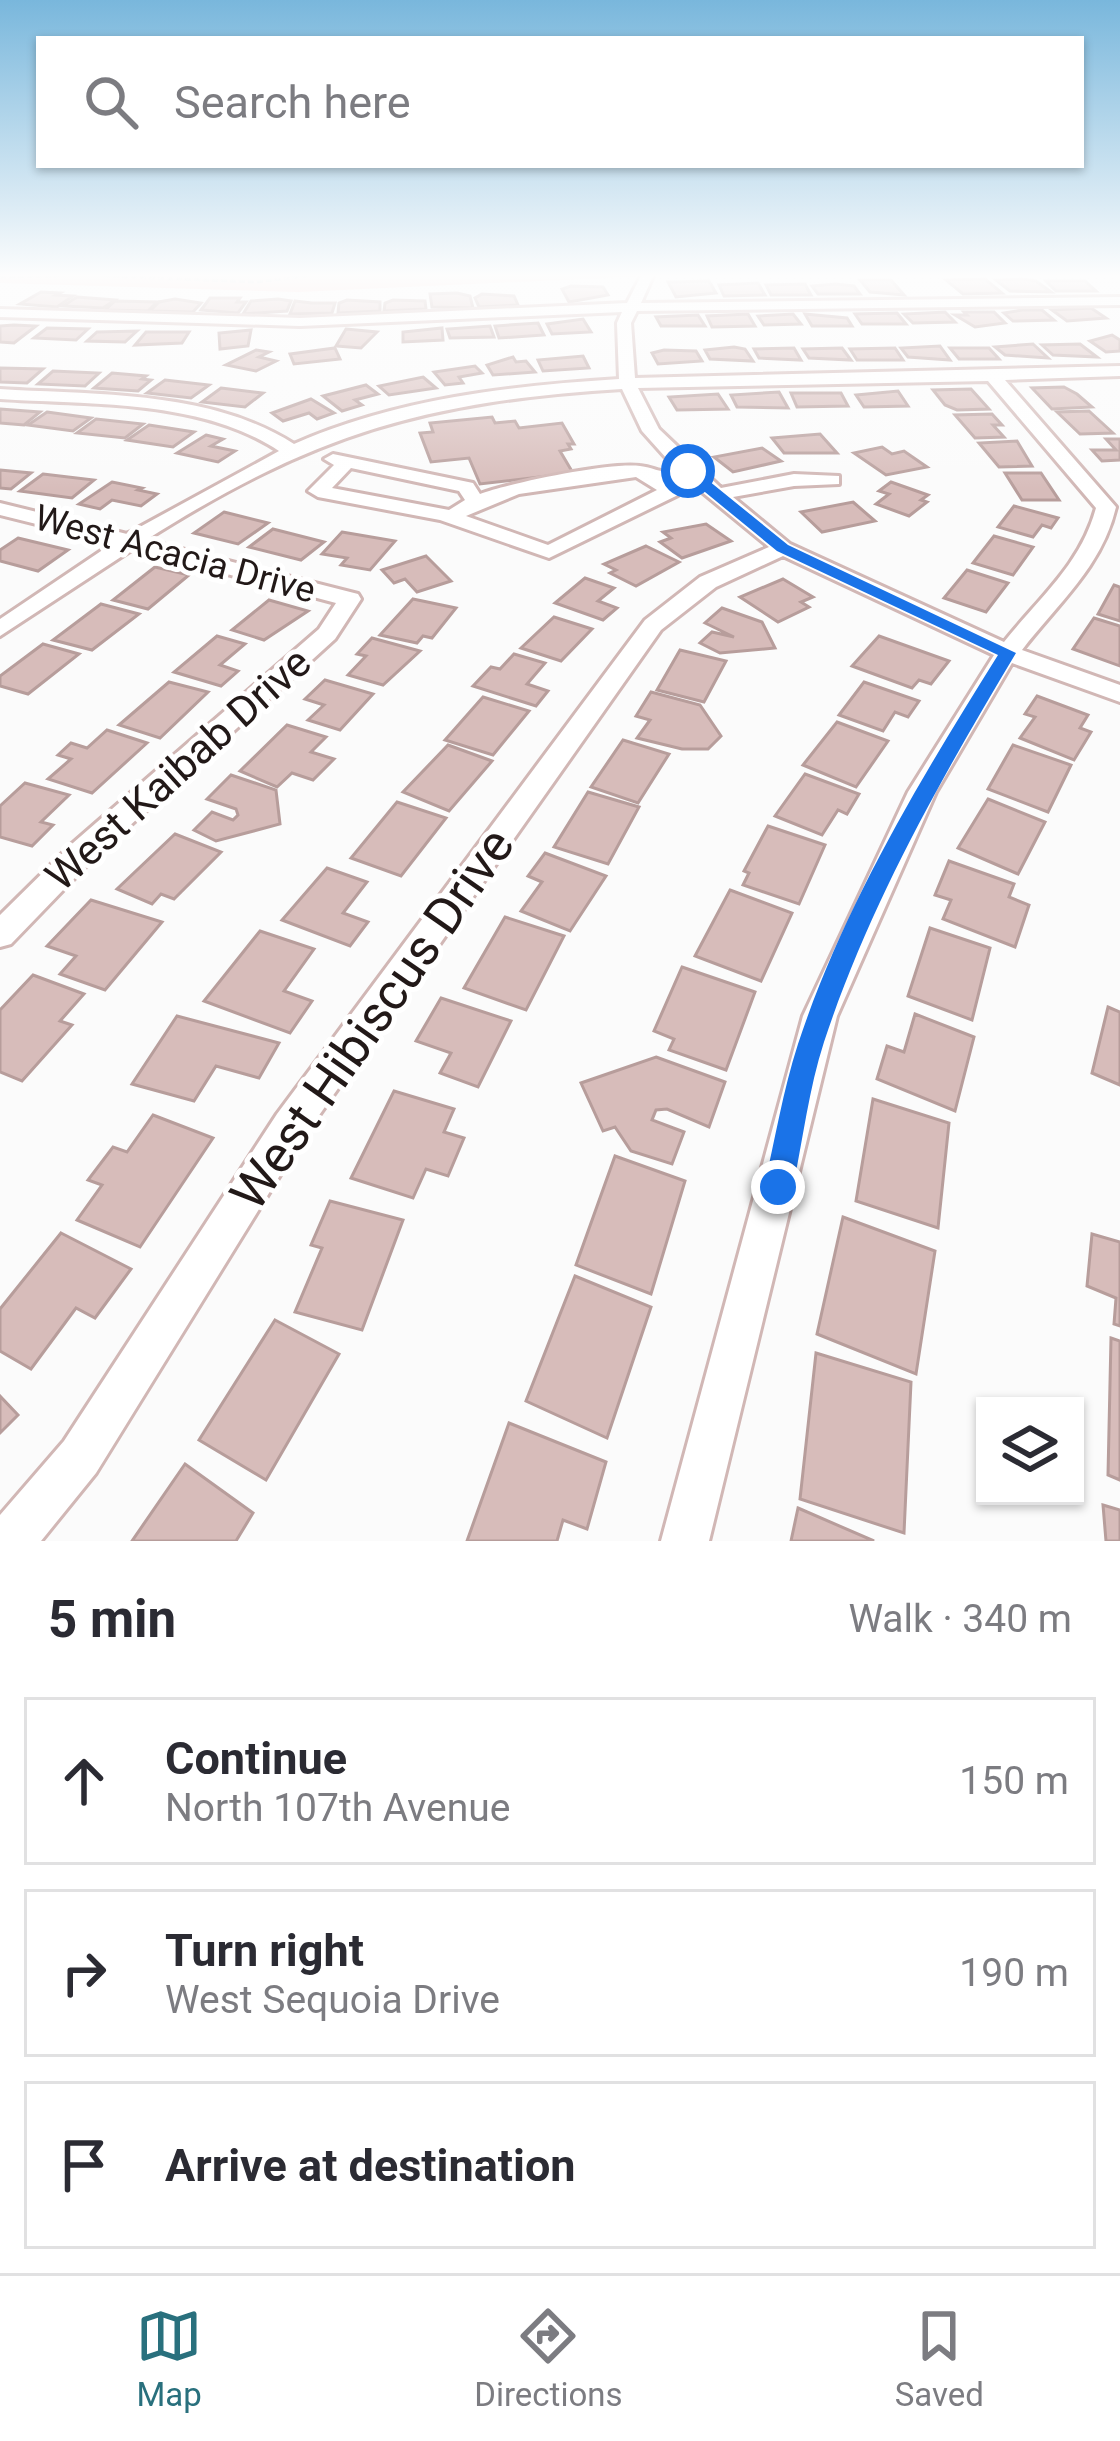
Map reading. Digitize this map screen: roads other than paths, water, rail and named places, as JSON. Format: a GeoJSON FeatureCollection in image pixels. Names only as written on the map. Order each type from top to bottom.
{"type":"FeatureCollection","features":[{"type":"Feature","properties":{"kind":"street"},"geometry":{"type":"LineString","coordinates":[[625,348],[627,383],[651,431],[688,471],[783,548],[1008,653],[1120,694]]}},
{"type":"Feature","properties":{"kind":"street"},"geometry":{"type":"LineString","coordinates":[[0,628],[127,539],[297,449],[365,423],[448,403],[542,388],[718,377],[1120,371]]}},
{"type":"Feature","properties":{"kind":"street"},"geometry":{"type":"LineString","coordinates":[[685,1541],[810,1046],[844,958],[914,806],[1008,653],[1073,575],[1103,527],[1106,507],[992,375]]}},
{"type":"Feature","properties":{"kind":"street"},"geometry":{"type":"LineString","coordinates":[[0,394],[98,401],[252,427],[297,449],[345,464],[466,487],[474,500]]}},
{"type":"Feature","properties":{"kind":"street"},"geometry":{"type":"LineString","coordinates":[[345,464],[318,491],[451,517],[549,552],[671,491],[639,471],[474,500],[451,517]]}},
{"type":"Feature","properties":{"kind":"street"},"geometry":{"type":"LineString","coordinates":[[654,480],[688,471]]}},
{"type":"Feature","properties":{"kind":"street"},"geometry":{"type":"LineString","coordinates":[[722,494],[794,480],[832,480]]}},
{"type":"Feature","properties":{"kind":"street","name":"West Acacia Drive"},"geometry":{"type":"LineString","coordinates":[[0,509],[350,599]]}},
{"type":"Feature","properties":{"kind":"street","name":"West Hibiscus Drive"},"geometry":{"type":"LineString","coordinates":[[10,1541],[80,1456],[290,1126],[653,625],[708,582],[783,548]]}},
{"type":"Feature","properties":{"kind":"street","name":"West Kaibab Drive"},"geometry":{"type":"LineString","coordinates":[[0,934],[82,851],[327,634],[350,599]]}}]}
